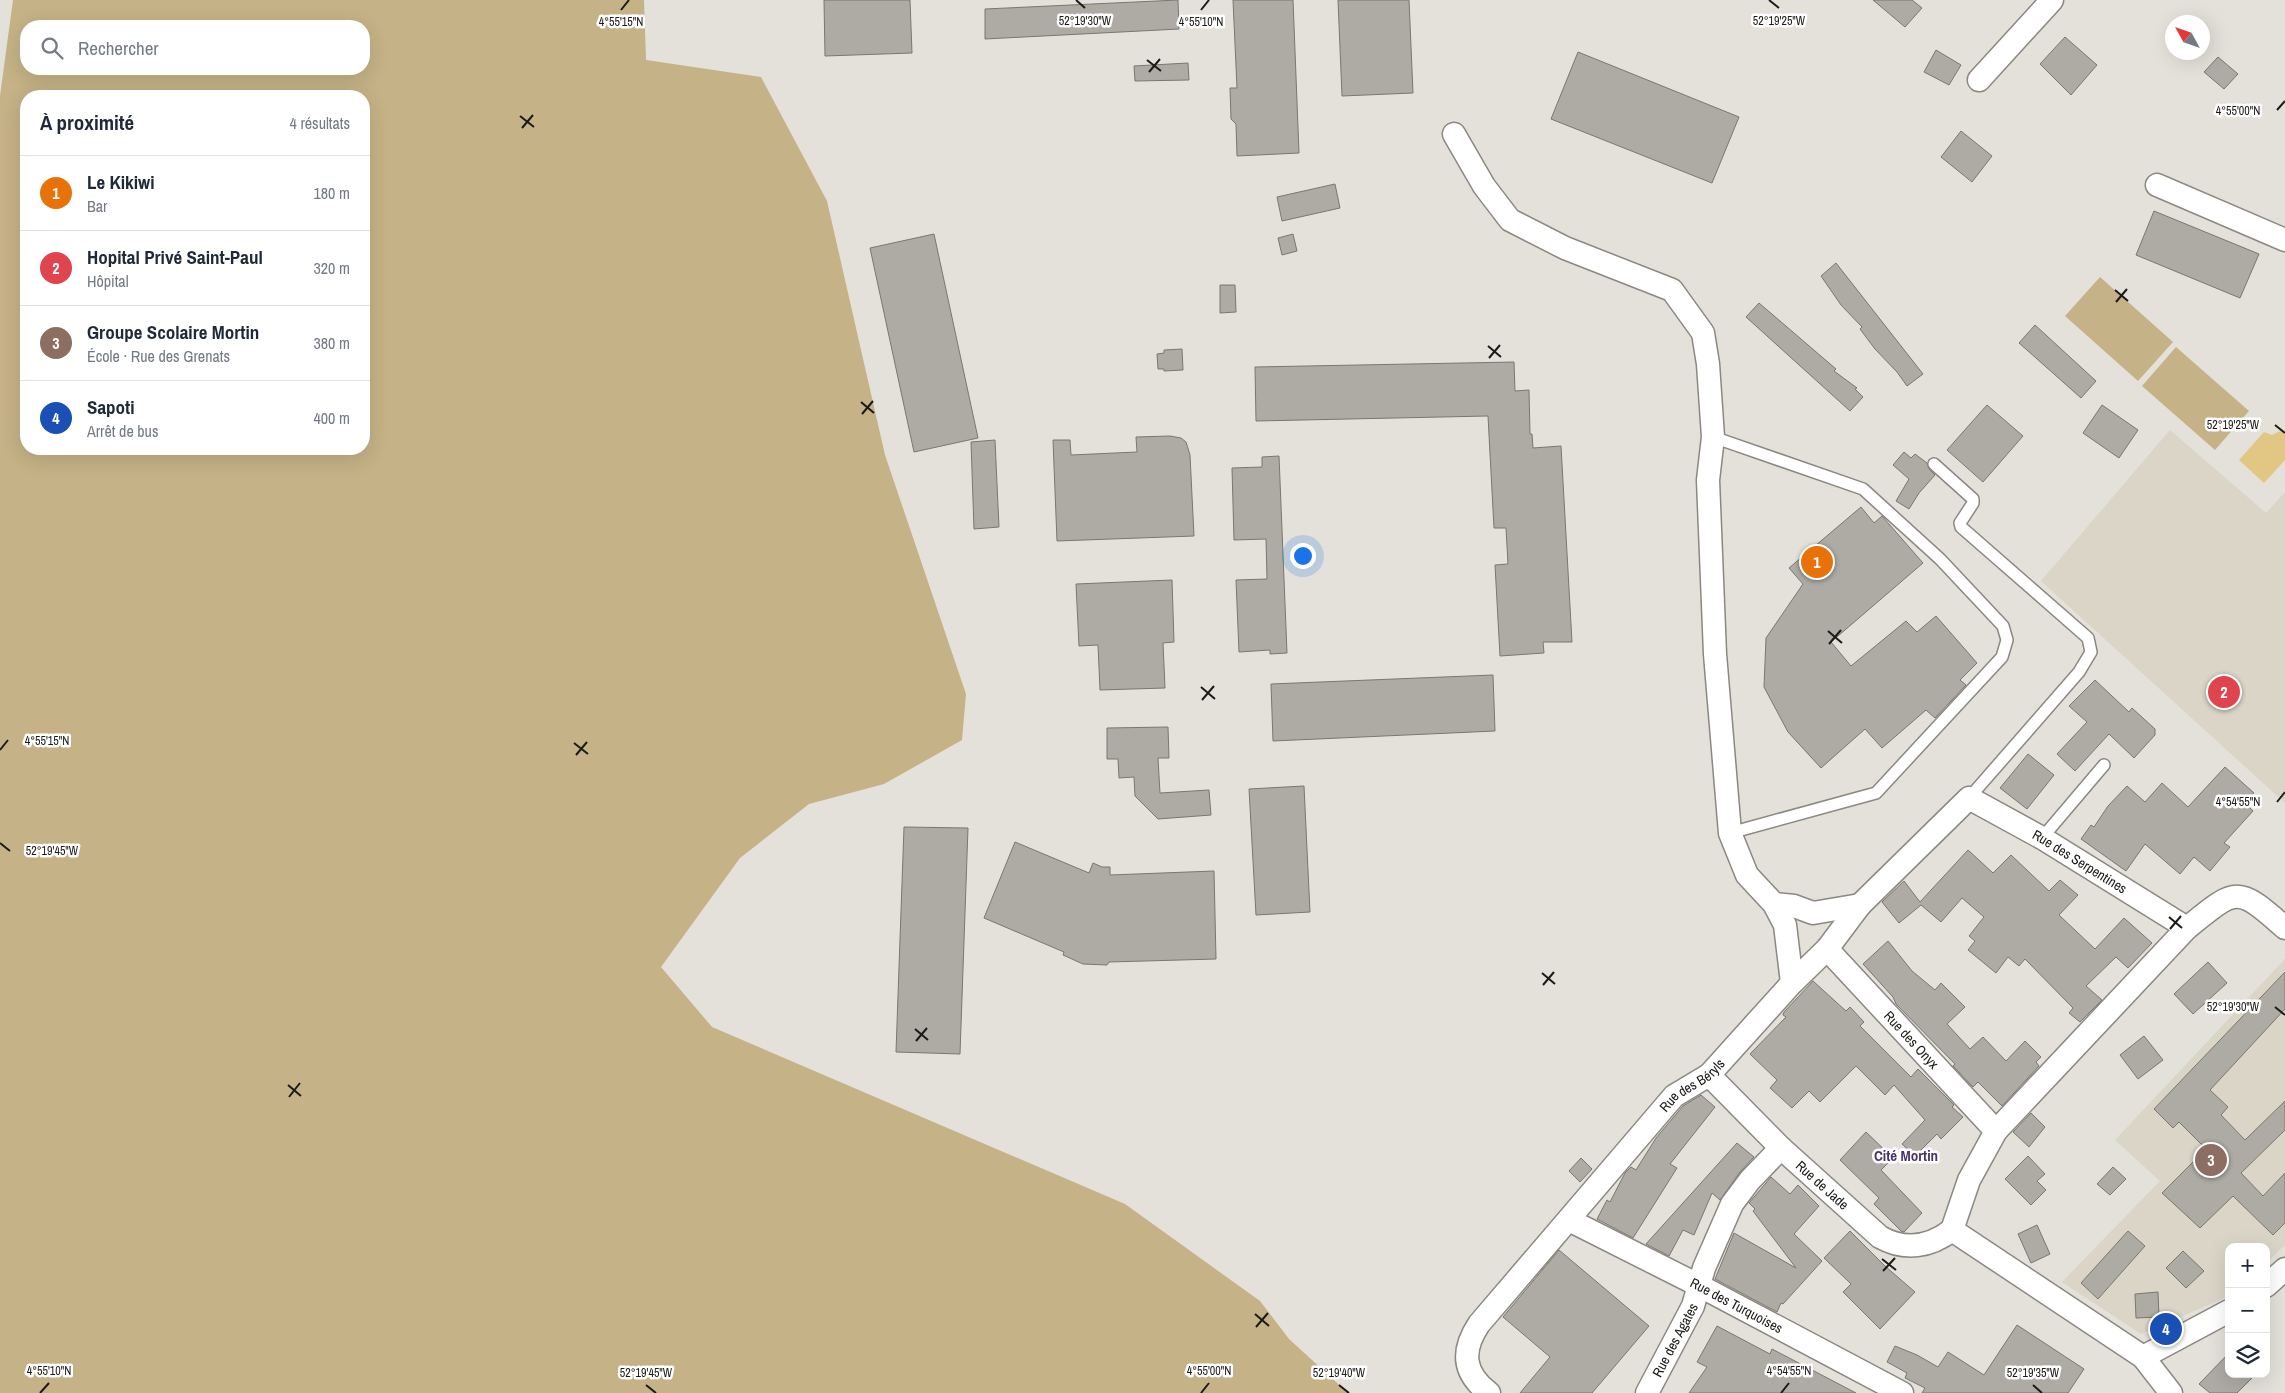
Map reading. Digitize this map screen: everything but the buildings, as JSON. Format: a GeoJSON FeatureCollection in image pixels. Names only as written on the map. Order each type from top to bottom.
{"type":"FeatureCollection","features":[{"type":"Feature","properties":{"kind":"street"},"geometry":{"type":"LineString","coordinates":[[1980,80],[2052,0]]}},
{"type":"Feature","properties":{"kind":"street"},"geometry":{"type":"LineString","coordinates":[[1454,134],[1484,186],[1510,220],[1565,248],[1672,290],[1703,333],[1708,364],[1713,437],[1708,480],[1715,654],[1730,833],[1746,875],[1774,904],[1785,925],[1792,982]]}},
{"type":"Feature","properties":{"kind":"street"},"geometry":{"type":"LineString","coordinates":[[2157,185],[2285,240]]}},
{"type":"Feature","properties":{"kind":"street","name":"Rue des Serpentines"},"geometry":{"type":"LineString","coordinates":[[1969,798],[2042,838],[2187,928]]}},
{"type":"Feature","properties":{"kind":"street","name":"Rue des Béryls"},"geometry":{"type":"LineString","coordinates":[[1489,1393],[1476,1383],[1468,1363],[1472,1334],[1674,1096],[1709,1075],[1792,982],[1827,949],[1860,905],[1969,798]]}},
{"type":"Feature","properties":{"kind":"street"},"geometry":{"type":"LineString","coordinates":[[2171,1393],[2143,1357],[1952,1230],[1969,1180],[1996,1131],[2187,928],[2218,902],[2236,896],[2258,903],[2285,928]]}},
{"type":"Feature","properties":{"kind":"street"},"geometry":{"type":"LineString","coordinates":[[1774,904],[1794,906],[1813,913],[1860,905]]}},
{"type":"Feature","properties":{"kind":"street","name":"Rue des Onyx"},"geometry":{"type":"LineString","coordinates":[[1827,949],[1996,1131]]}},
{"type":"Feature","properties":{"kind":"street","name":"Rue de Jade"},"geometry":{"type":"LineString","coordinates":[[1709,1075],[1781,1148],[1871,1231],[1890,1242],[1908,1246],[1926,1244],[1943,1237],[1952,1230]]}},
{"type":"Feature","properties":{"kind":"street","name":"Rue des Agates"},"geometry":{"type":"LineString","coordinates":[[1647,1393],[1693,1306],[1704,1268],[1732,1204],[1750,1180],[1781,1148]]}},
{"type":"Feature","properties":{"kind":"street","name":"Rue des Turquoises"},"geometry":{"type":"LineString","coordinates":[[1568,1220],[1700,1286],[1902,1393]]}},
{"type":"Feature","properties":{"kind":"street"},"geometry":{"type":"LineString","coordinates":[[2270,1282],[2285,1269]]}},
{"type":"Feature","properties":{"kind":"street"},"geometry":{"type":"LineString","coordinates":[[2143,1357],[2225,1313]]}},
{"type":"Feature","properties":{"kind":"lane"},"geometry":{"type":"LineString","coordinates":[[1713,437],[1863,489],[1940,559],[2003,626],[2007,640],[2002,657],[1876,793],[1730,833]]}},
{"type":"Feature","properties":{"kind":"lane"},"geometry":{"type":"LineString","coordinates":[[1934,464],[1973,499],[1973,503],[1960,523],[1961,527],[2088,638],[2091,652],[2079,672],[1969,798]]}},
{"type":"Feature","properties":{"kind":"lane"},"geometry":{"type":"LineString","coordinates":[[2042,838],[2104,765]]}},
{"type":"Feature","properties":{"kind":"shaded area"},"geometry":{"type":"Polygon","coordinates":[[[13,0],[644,0],[646,60],[761,77],[827,201],[885,455],[966,694],[962,740],[884,784],[809,804],[740,858],[661,967],[712,1027],[1125,1204],[1260,1301],[1289,1339],[1348,1393],[0,1393],[0,96],[13,0]]]}},
{"type":"Feature","properties":{"kind":"shaded area"},"geometry":{"type":"Polygon","coordinates":[[[2100,277],[2173,342],[2138,381],[2065,316],[2100,277]]]}},
{"type":"Feature","properties":{"kind":"shaded area"},"geometry":{"type":"Polygon","coordinates":[[[2176,347],[2249,411],[2215,450],[2142,386],[2176,347]]]}},
{"type":"Feature","properties":{"kind":"shaded area"},"geometry":{"type":"Polygon","coordinates":[[[2170,430],[2266,513],[2285,492],[2285,803],[2041,581],[2170,430]]]}},
{"type":"Feature","properties":{"kind":"shaded area"},"geometry":{"type":"Polygon","coordinates":[[[2282,430],[2285,433],[2285,460],[2264,483],[2239,460],[2264,432],[2272,435],[2282,430]]]}},
{"type":"Feature","properties":{"kind":"shaded area"},"geometry":{"type":"Polygon","coordinates":[[[2285,959],[2285,1245],[2270,1259],[2270,1243],[2225,1243],[2225,1298],[2141,1334],[2062,1282],[2160,1181],[2115,1140],[2285,959]]]}},
{"type":"Feature","properties":{"kind":"place","name":"Le Kikiwi"},"geometry":{"type":"Point","coordinates":[1817,562]}},
{"type":"Feature","properties":{"kind":"place","name":"Hopital Privé Saint-Paul"},"geometry":{"type":"Point","coordinates":[2224,692]}},
{"type":"Feature","properties":{"kind":"place","name":"Groupe Scolaire Mortin"},"geometry":{"type":"Point","coordinates":[2211,1160]}},
{"type":"Feature","properties":{"kind":"place","name":"Sapoti"},"geometry":{"type":"Point","coordinates":[2166,1329]}},
{"type":"Feature","properties":{"kind":"district","name":"Cité Mortin"},"geometry":{"type":"Point","coordinates":[1906,1156]}}]}
